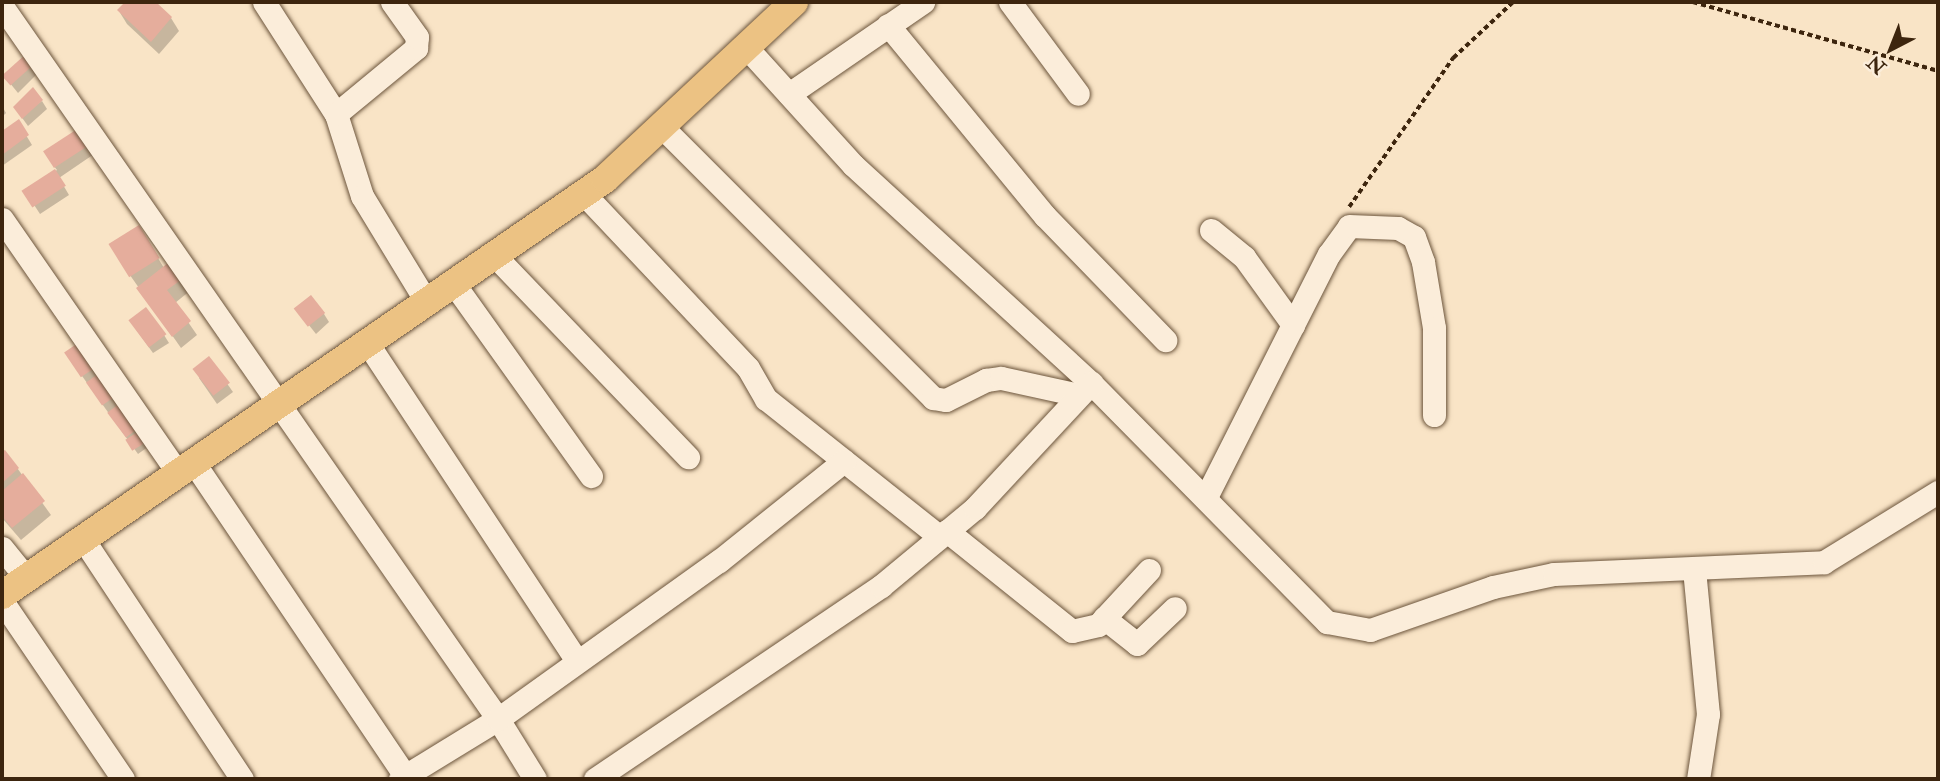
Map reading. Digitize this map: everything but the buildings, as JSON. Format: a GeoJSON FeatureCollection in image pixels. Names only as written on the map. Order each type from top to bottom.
{"type":"FeatureCollection","features":[{"type":"Feature","properties":{"kind":"main road"},"geometry":{"type":"LineString","coordinates":[[2,595],[584,194],[794,2]]}},
{"type":"Feature","properties":{"kind":"street"},"geometry":{"type":"LineString","coordinates":[[264,2],[336,114],[362,196],[427,303]]}},
{"type":"Feature","properties":{"kind":"street"},"geometry":{"type":"LineString","coordinates":[[336,114],[416,48],[417,37],[392,2]]}},
{"type":"Feature","properties":{"kind":"street"},"geometry":{"type":"LineString","coordinates":[[789,94],[923,2]]}},
{"type":"Feature","properties":{"kind":"street"},"geometry":{"type":"LineString","coordinates":[[1010,2],[1078,94]]}},
{"type":"Feature","properties":{"kind":"street"},"geometry":{"type":"LineString","coordinates":[[2,6],[498,719],[535,779]]}},
{"type":"Feature","properties":{"kind":"street"},"geometry":{"type":"LineString","coordinates":[[888,26],[1028,197],[1165,340]]}},
{"type":"Feature","properties":{"kind":"street"},"geometry":{"type":"LineString","coordinates":[[746,47],[853,165],[1085,389],[1206,497],[1302,601],[1327,622],[1347,629],[1370,630],[1439,609],[1493,587],[1554,574],[1824,562],[1938,492]]}},
{"type":"Feature","properties":{"kind":"street"},"geometry":{"type":"LineString","coordinates":[[661,126],[933,398],[946,400],[986,380],[1001,378],[1085,389]]}},
{"type":"Feature","properties":{"kind":"street"},"geometry":{"type":"LineString","coordinates":[[584,194],[748,369],[766,399],[844,461],[1072,631],[1084,631],[1104,618],[1149,570]]}},
{"type":"Feature","properties":{"kind":"street"},"geometry":{"type":"LineString","coordinates":[[2,219],[186,468],[402,778],[498,719],[719,561],[844,461]]}},
{"type":"Feature","properties":{"kind":"street"},"geometry":{"type":"LineString","coordinates":[[1206,497],[1344,228],[1398,228],[1414,237],[1434,328],[1434,415]]}},
{"type":"Feature","properties":{"kind":"street"},"geometry":{"type":"LineString","coordinates":[[1211,230],[1244,257],[1293,325]]}},
{"type":"Feature","properties":{"kind":"street"},"geometry":{"type":"LineString","coordinates":[[495,256],[688,457]]}},
{"type":"Feature","properties":{"kind":"street"},"geometry":{"type":"LineString","coordinates":[[454,284],[591,476]]}},
{"type":"Feature","properties":{"kind":"street"},"geometry":{"type":"LineString","coordinates":[[368,344],[577,660]]}},
{"type":"Feature","properties":{"kind":"street"},"geometry":{"type":"LineString","coordinates":[[595,779],[881,586],[1017,466],[1085,389]]}},
{"type":"Feature","properties":{"kind":"street"},"geometry":{"type":"LineString","coordinates":[[83,539],[242,779]]}},
{"type":"Feature","properties":{"kind":"street"},"geometry":{"type":"LineString","coordinates":[[2,548],[26,578]]}},
{"type":"Feature","properties":{"kind":"street"},"geometry":{"type":"LineString","coordinates":[[1694,569],[1708,714],[1698,779]]}},
{"type":"Feature","properties":{"kind":"street"},"geometry":{"type":"LineString","coordinates":[[2,601],[123,779]]}},
{"type":"Feature","properties":{"kind":"street"},"geometry":{"type":"LineString","coordinates":[[1104,618],[1138,644],[1175,608]]}},
{"type":"Feature","properties":{"kind":"path"},"geometry":{"type":"LineString","coordinates":[[1344,228],[1364,181],[1453,58],[1513,2]]}},
{"type":"Feature","properties":{"kind":"path"},"geometry":{"type":"LineString","coordinates":[[1693,2],[1938,71]]}}]}
